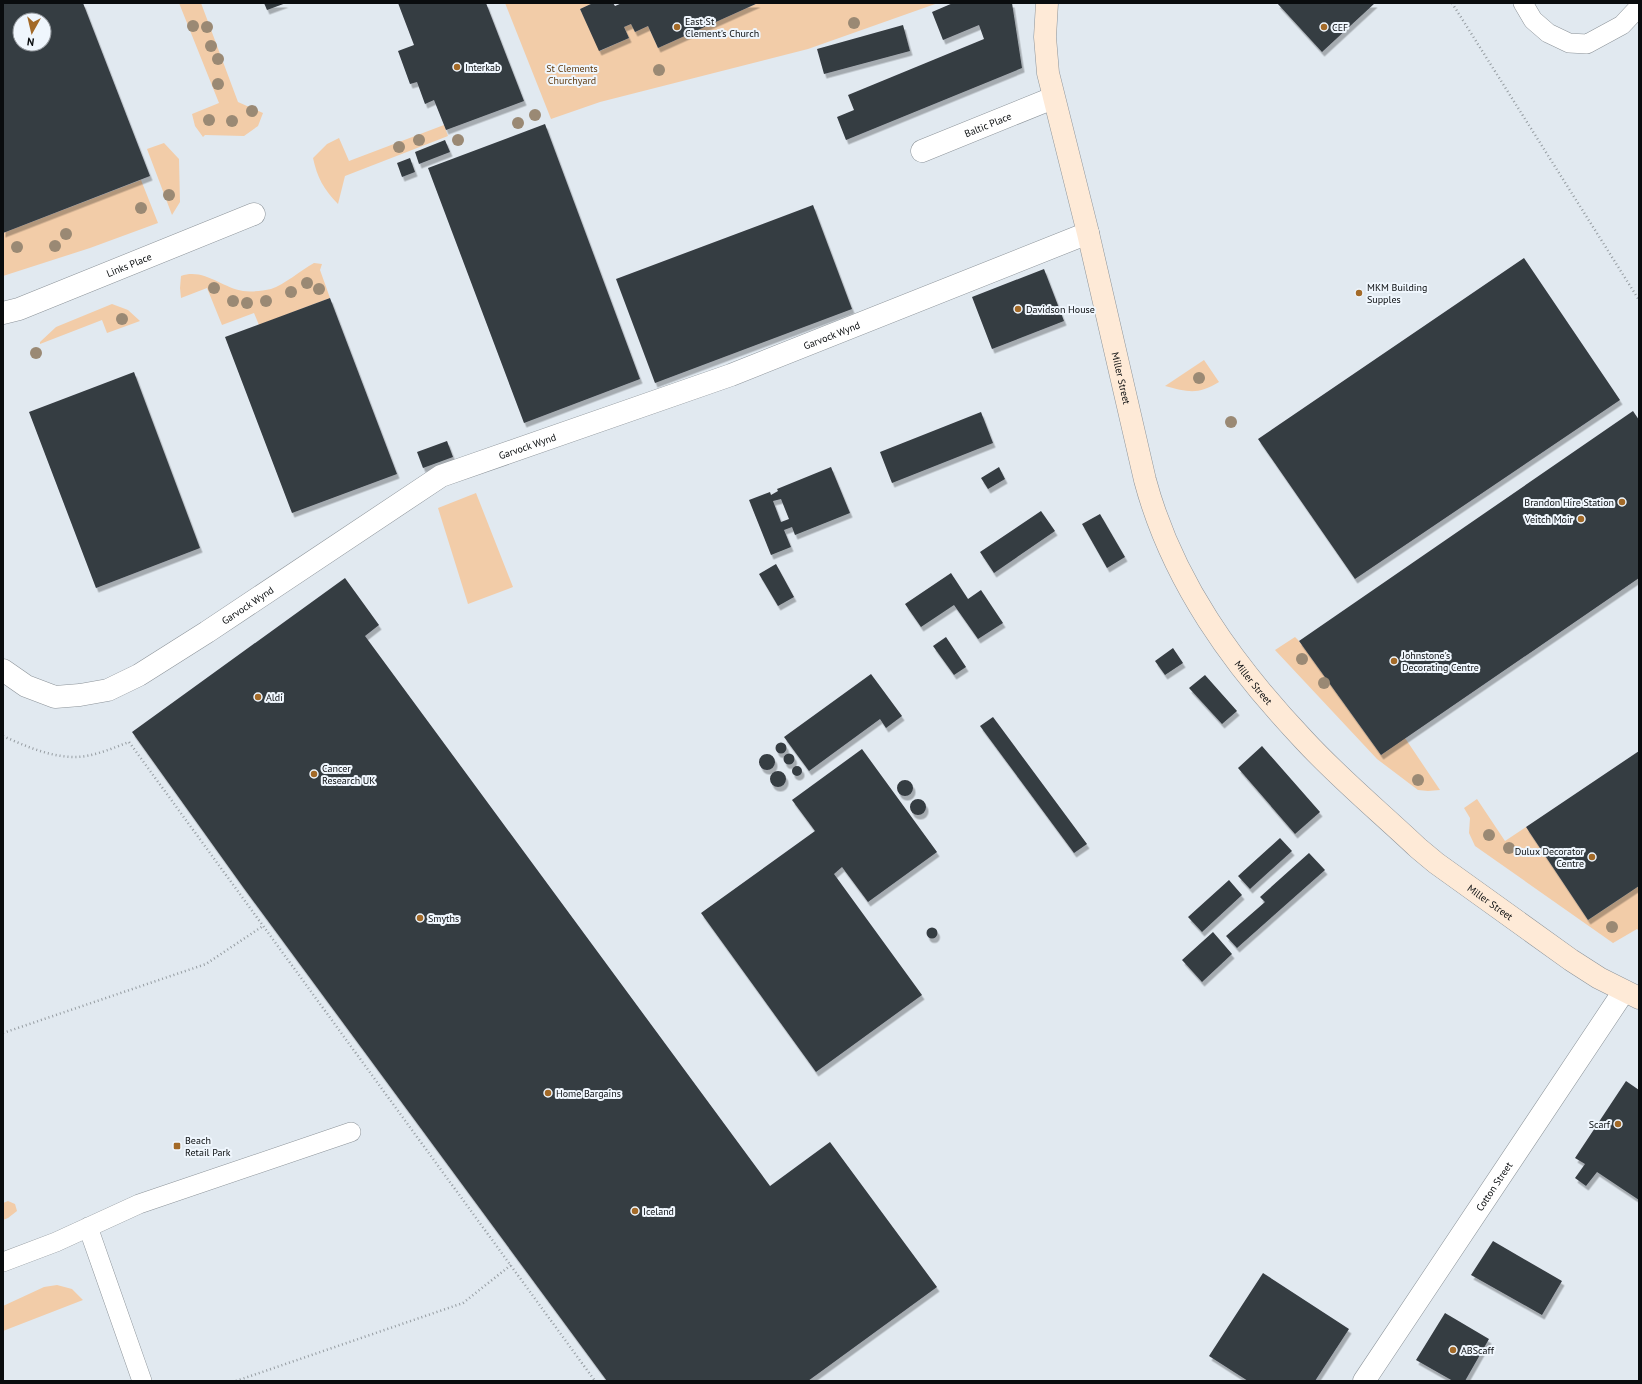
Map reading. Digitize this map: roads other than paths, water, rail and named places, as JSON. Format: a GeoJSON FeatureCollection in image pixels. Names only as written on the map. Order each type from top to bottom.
{"type":"FeatureCollection","features":[{"type":"Feature","properties":{"kind":"street","name":"Miller Street"},"geometry":{"type":"LineString","coordinates":[[1047,3],[1045,37],[1046,57],[1053,98],[1088,233],[1153,509],[1171,553],[1198,605],[1216,634],[1269,702],[1304,741],[1418,848],[1436,863],[1571,960],[1599,978],[1631,995]]}},
{"type":"Feature","properties":{"kind":"street","name":"Baltic Place"},"geometry":{"type":"LineString","coordinates":[[922,151],[1053,98]]}},
{"type":"Feature","properties":{"kind":"street","name":"Links Place"},"geometry":{"type":"LineString","coordinates":[[3,313],[19,308],[254,214]]}},
{"type":"Feature","properties":{"kind":"street","name":"Garvock Wynd"},"geometry":{"type":"LineString","coordinates":[[3,670],[26,686],[55,697],[80,695],[108,690],[139,675],[207,632],[441,476],[731,375],[1088,233]]}},
{"type":"Feature","properties":{"kind":"street","name":"Cotton Street"},"geometry":{"type":"LineString","coordinates":[[1364,1381],[1631,995]]}},
{"type":"Feature","properties":{"kind":"lane"},"geometry":{"type":"LineString","coordinates":[[1522,3],[1533,20],[1548,33],[1569,43],[1587,44],[1622,25],[1639,5]]}},
{"type":"Feature","properties":{"kind":"lane"},"geometry":{"type":"LineString","coordinates":[[3,1262],[56,1242],[139,1204],[351,1132]]}},
{"type":"Feature","properties":{"kind":"lane"},"geometry":{"type":"LineString","coordinates":[[88,1227],[142,1381]]}},
{"type":"Feature","properties":{"kind":"place","name":"East St Clement's Church"},"geometry":{"type":"Point","coordinates":[677,27]}},
{"type":"Feature","properties":{"kind":"place","name":"CEF"},"geometry":{"type":"Point","coordinates":[1324,27]}},
{"type":"Feature","properties":{"kind":"place","name":"Interkab"},"geometry":{"type":"Point","coordinates":[457,67]}},
{"type":"Feature","properties":{"kind":"place","name":"MKM Building Supples"},"geometry":{"type":"Point","coordinates":[1359,293]}},
{"type":"Feature","properties":{"kind":"place","name":"Davidson House"},"geometry":{"type":"Point","coordinates":[1018,309]}},
{"type":"Feature","properties":{"kind":"place","name":"Brandon Hire Station"},"geometry":{"type":"Point","coordinates":[1622,502]}},
{"type":"Feature","properties":{"kind":"place","name":"Veitch Moir"},"geometry":{"type":"Point","coordinates":[1581,519]}},
{"type":"Feature","properties":{"kind":"place","name":"Johnstone's Decorating Centre"},"geometry":{"type":"Point","coordinates":[1394,661]}},
{"type":"Feature","properties":{"kind":"place","name":"Aldi"},"geometry":{"type":"Point","coordinates":[258,697]}},
{"type":"Feature","properties":{"kind":"place","name":"Cancer Research UK"},"geometry":{"type":"Point","coordinates":[314,774]}},
{"type":"Feature","properties":{"kind":"place","name":"Dulux Decorator Centre"},"geometry":{"type":"Point","coordinates":[1592,857]}},
{"type":"Feature","properties":{"kind":"place","name":"Smyths"},"geometry":{"type":"Point","coordinates":[420,918]}},
{"type":"Feature","properties":{"kind":"place","name":"Home Bargains"},"geometry":{"type":"Point","coordinates":[548,1093]}},
{"type":"Feature","properties":{"kind":"place","name":"Scarf"},"geometry":{"type":"Point","coordinates":[1618,1124]}},
{"type":"Feature","properties":{"kind":"place","name":"Beach Retail Park"},"geometry":{"type":"Point","coordinates":[177,1146]}},
{"type":"Feature","properties":{"kind":"place","name":"Iceland"},"geometry":{"type":"Point","coordinates":[635,1211]}},
{"type":"Feature","properties":{"kind":"place","name":"ABScaff"},"geometry":{"type":"Point","coordinates":[1453,1350]}},
{"type":"Feature","properties":{"kind":"park label","name":"St Clements Churchyard"},"geometry":{"type":"Point","coordinates":[572,74]}}]}
